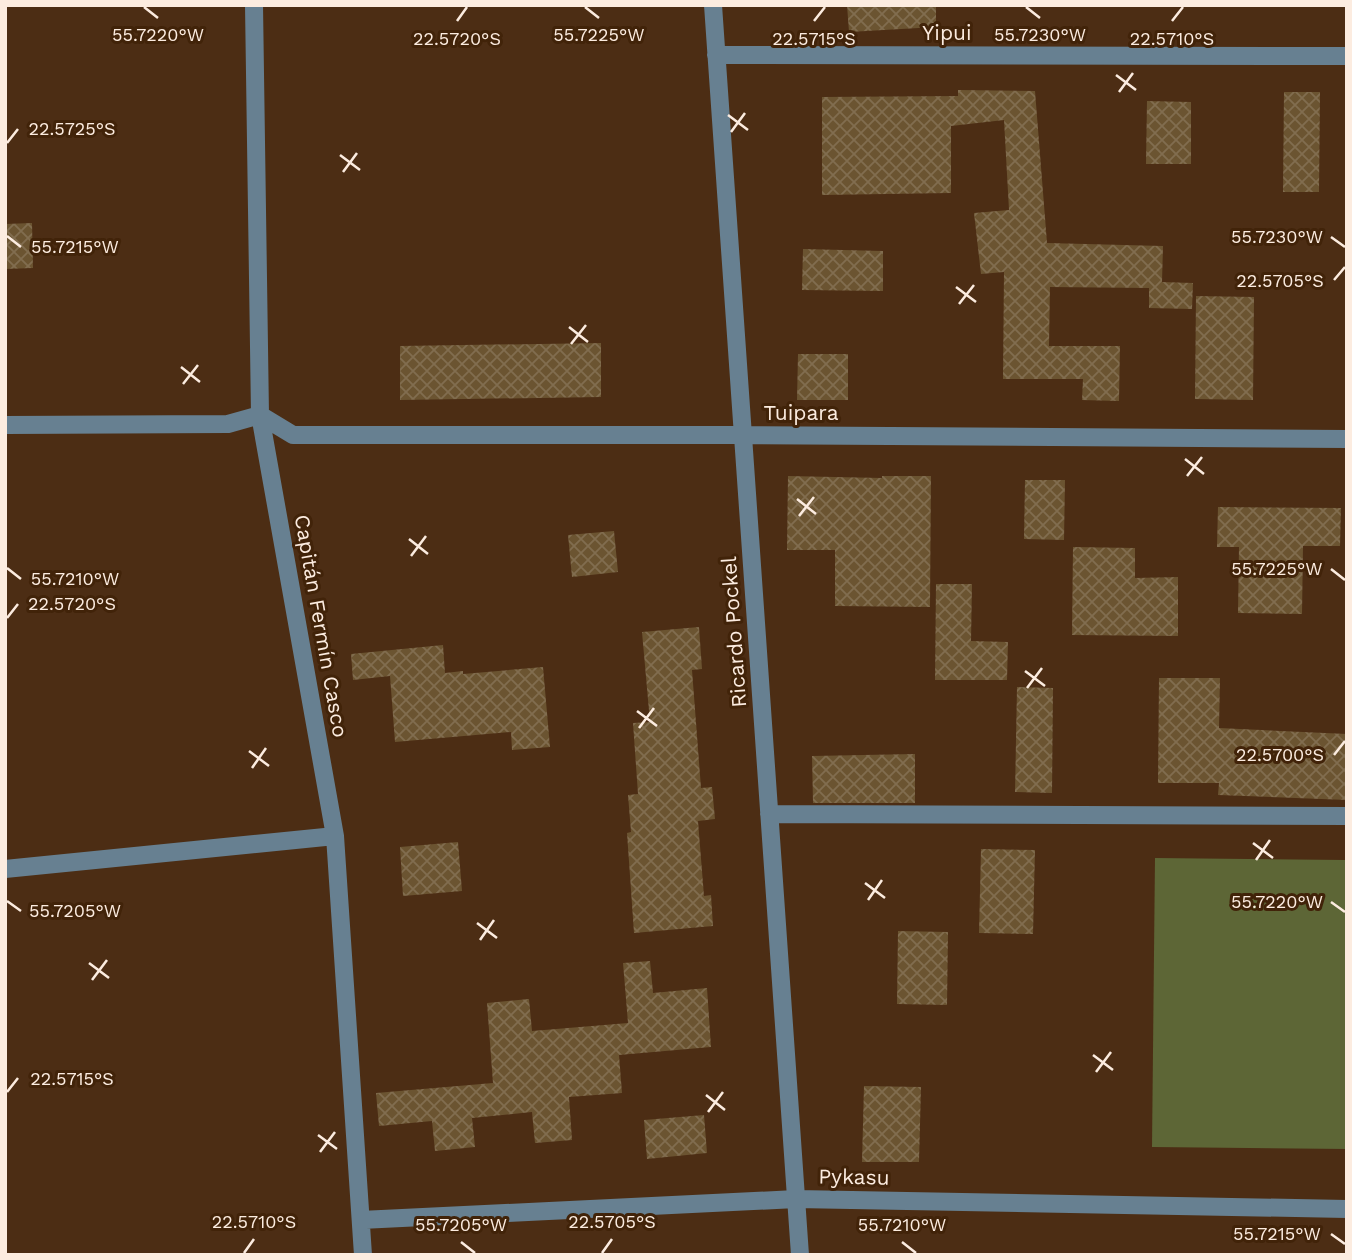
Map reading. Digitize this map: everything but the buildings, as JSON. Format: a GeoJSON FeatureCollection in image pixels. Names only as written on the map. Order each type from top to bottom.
{"type":"FeatureCollection","features":[{"type":"Feature","properties":{"kind":"street","name":"Capitán Fermín Casco"},"geometry":{"type":"LineString","coordinates":[[254,5],[260,415],[335,836],[363,1255]]}},
{"type":"Feature","properties":{"kind":"street","name":"Ricardo Pockel"},"geometry":{"type":"LineString","coordinates":[[713,5],[800,1255]]}},
{"type":"Feature","properties":{"kind":"street","name":"Yipui"},"geometry":{"type":"LineString","coordinates":[[716,55],[1347,56]]}},
{"type":"Feature","properties":{"kind":"street"},"geometry":{"type":"LineString","coordinates":[[5,425],[228,424],[260,415]]}},
{"type":"Feature","properties":{"kind":"street","name":"Tuipara"},"geometry":{"type":"LineString","coordinates":[[260,415],[293,435],[1347,439]]}},
{"type":"Feature","properties":{"kind":"street"},"geometry":{"type":"LineString","coordinates":[[769,814],[1347,816]]}},
{"type":"Feature","properties":{"kind":"street"},"geometry":{"type":"LineString","coordinates":[[5,869],[335,836]]}},
{"type":"Feature","properties":{"kind":"street","name":"Pykasu"},"geometry":{"type":"LineString","coordinates":[[361,1220],[796,1199],[1347,1209]]}},
{"type":"Feature","properties":{"kind":"green space"},"geometry":{"type":"Polygon","coordinates":[[[1155,858],[1347,860],[1347,1149],[1152,1147],[1155,858]]]}}]}
